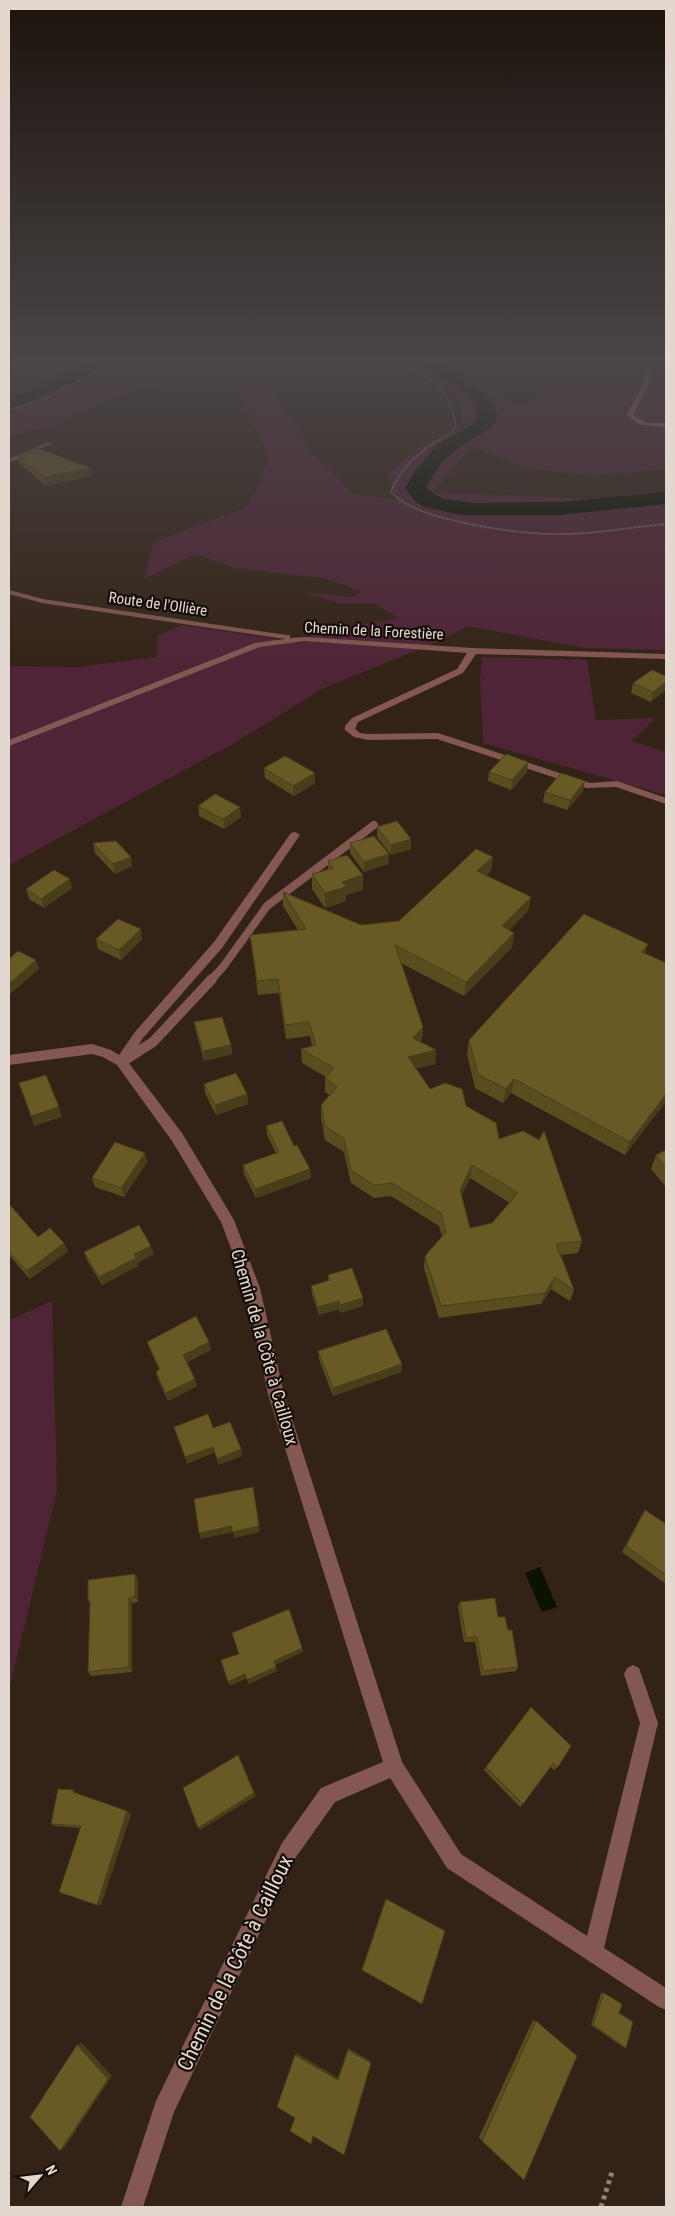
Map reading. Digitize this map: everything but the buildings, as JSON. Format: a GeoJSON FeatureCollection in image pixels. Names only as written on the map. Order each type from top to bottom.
{"type":"FeatureCollection","features":[{"type":"Feature","properties":{"kind":"street","name":"Route de l'Ollière"},"geometry":{"type":"LineString","coordinates":[[9,592],[42,601],[305,639]]}},
{"type":"Feature","properties":{"kind":"street","name":"Chemin de la Forestière"},"geometry":{"type":"LineString","coordinates":[[9,743],[258,645],[305,639],[473,651],[666,656]]}},
{"type":"Feature","properties":{"kind":"street"},"geometry":{"type":"LineString","coordinates":[[473,651],[460,671],[355,720],[350,726],[350,730],[357,735],[368,737],[438,736],[589,786],[616,784],[666,801]]}},
{"type":"Feature","properties":{"kind":"street"},"geometry":{"type":"LineString","coordinates":[[121,1062],[140,1035],[218,945],[295,835]]}},
{"type":"Feature","properties":{"kind":"street","name":"Chemin de la Côte à Cailloux"},"geometry":{"type":"LineString","coordinates":[[9,1060],[92,1049],[107,1053],[121,1062],[177,1137],[227,1220],[252,1288],[276,1394],[394,1767],[454,1861],[666,2000]]}},
{"type":"Feature","properties":{"kind":"street"},"geometry":{"type":"LineString","coordinates":[[593,1952],[649,1723],[633,1674]]}},
{"type":"Feature","properties":{"kind":"street","name":"Chemin de la Côte à Cailloux"},"geometry":{"type":"LineString","coordinates":[[132,2207],[164,2109],[289,1850],[328,1795],[394,1767]]}},
{"type":"Feature","properties":{"kind":"lane"},"geometry":{"type":"LineString","coordinates":[[121,1062],[153,1042],[216,974],[246,938],[267,906],[374,825]]}},
{"type":"Feature","properties":{"kind":"path"},"geometry":{"type":"LineString","coordinates":[[407,462],[396,477],[391,492],[394,499],[424,513],[460,523],[552,534],[666,524]]}},
{"type":"Feature","properties":{"kind":"path"},"geometry":{"type":"LineString","coordinates":[[602,2207],[614,2169]]}},
{"type":"Feature","properties":{"kind":"shaded area"},"geometry":{"type":"Polygon","coordinates":[[[267,462],[322,462],[352,493],[398,500],[386,475],[401,462],[458,462],[433,492],[613,500],[666,494],[666,650],[585,648],[467,626],[442,640],[324,688],[231,745],[9,865],[9,666],[77,667],[157,657],[157,636],[182,625],[301,643],[315,633],[399,618],[374,603],[338,603],[304,592],[354,597],[360,591],[324,578],[235,568],[196,554],[143,580],[154,542],[247,507],[267,462]]]}},
{"type":"Feature","properties":{"kind":"shaded area"},"geometry":{"type":"Polygon","coordinates":[[[510,462],[666,462],[666,469],[589,476],[521,467],[510,462]]]}},
{"type":"Feature","properties":{"kind":"shaded area"},"geometry":{"type":"Polygon","coordinates":[[[482,657],[587,660],[596,720],[656,718],[632,741],[666,752],[666,795],[483,743],[480,680],[482,657]]]}},
{"type":"Feature","properties":{"kind":"shaded area"},"geometry":{"type":"Polygon","coordinates":[[[52,1301],[57,1491],[9,1690],[9,1320],[52,1301]]]}},
{"type":"Feature","properties":{"kind":"shaded area"},"geometry":{"type":"Polygon","coordinates":[[[540,1567],[557,1607],[542,1612],[525,1573],[540,1567]]]}},
{"type":"Feature","properties":{"kind":"waterway"},"geometry":{"type":"LineString","coordinates":[[433,462],[422,475],[415,488],[429,501],[446,507],[540,509],[582,507],[666,498]]}}]}
